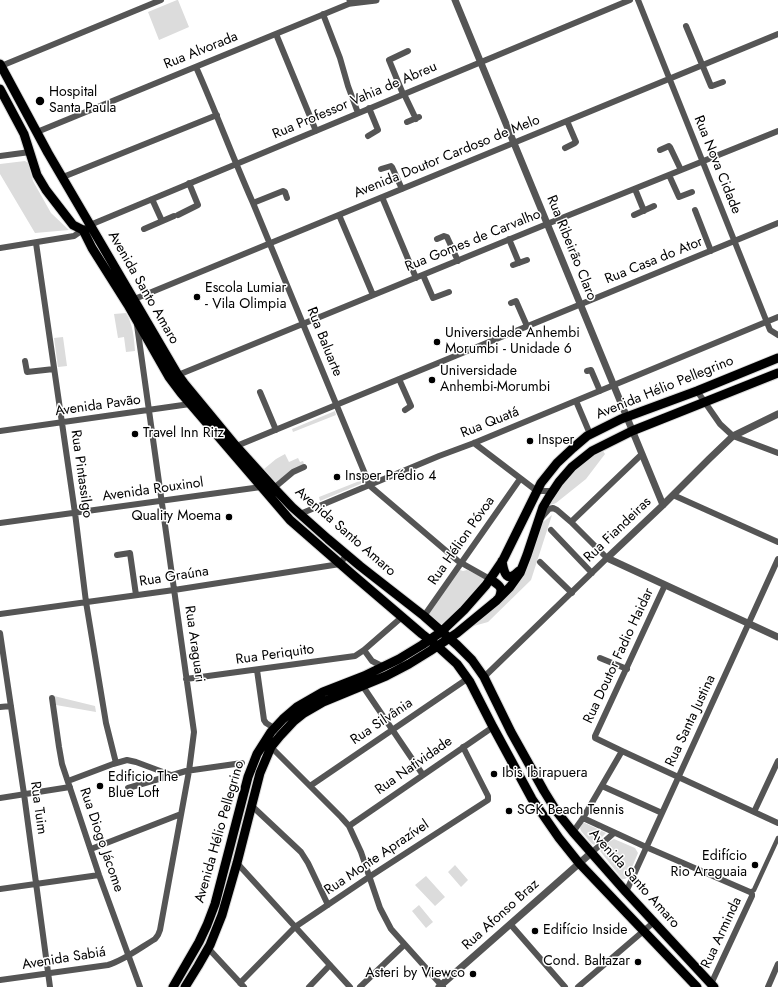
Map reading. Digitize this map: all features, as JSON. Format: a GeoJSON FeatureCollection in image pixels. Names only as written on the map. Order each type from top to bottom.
{"type":"FeatureCollection","features":[{"type":"Feature","properties":{"kind":"main road","name":"Avenida Santo Amaro"},"geometry":{"type":"LineString","coordinates":[[0,65],[63,177],[86,227],[193,401]]}},
{"type":"Feature","properties":{"kind":"main road","name":"Avenida Santo Amaro"},"geometry":{"type":"LineString","coordinates":[[0,89],[24,134],[37,175],[46,190],[73,225],[86,227]]}},
{"type":"Feature","properties":{"kind":"main road","name":"Avenida Santo Amaro"},"geometry":{"type":"LineString","coordinates":[[131,302],[136,320],[169,377],[193,401],[232,448],[261,487],[290,520],[402,617],[430,639],[457,664],[467,679],[532,799],[559,838],[579,863],[697,987]]}},
{"type":"Feature","properties":{"kind":"main road","name":"Avenida Hélio Pellegrino"},"geometry":{"type":"LineString","coordinates":[[173,987],[191,957],[215,904],[248,777],[257,754],[274,728],[307,701],[323,692],[399,660],[441,632],[464,610],[490,579],[502,561],[541,483],[557,463],[572,448],[590,434],[621,419],[697,391],[778,358]]}},
{"type":"Feature","properties":{"kind":"main road","name":"Avenida Hélio Pellegrino"},"geometry":{"type":"LineString","coordinates":[[185,987],[208,948],[222,915],[260,773],[271,747],[294,721],[304,713],[323,702],[386,676],[409,664],[437,646],[496,601],[510,587],[522,568],[528,555],[543,507],[552,491],[572,467],[592,451],[632,431],[778,373]]}},
{"type":"Feature","properties":{"kind":"main road","name":"Avenida Santo Amaro"},"geometry":{"type":"LineString","coordinates":[[232,448],[300,514],[346,554],[424,616],[472,660],[484,677],[511,732],[557,812],[572,832],[712,986]]}},
{"type":"Feature","properties":{"kind":"main road"},"geometry":{"type":"LineString","coordinates":[[502,561],[507,577],[513,576],[522,568]]}},
{"type":"Feature","properties":{"kind":"main road"},"geometry":{"type":"LineString","coordinates":[[490,579],[499,585],[501,589],[501,594],[496,601]]}},
{"type":"Feature","properties":{"kind":"street"},"geometry":{"type":"LineString","coordinates":[[0,65],[161,0]]}},
{"type":"Feature","properties":{"kind":"street","name":"Rua Alvorada"},"geometry":{"type":"LineString","coordinates":[[37,132],[276,34],[350,1],[376,0]]}},
{"type":"Feature","properties":{"kind":"street","name":"Rua Ribeirão Claro"},"geometry":{"type":"LineString","coordinates":[[455,0],[663,505]]}},
{"type":"Feature","properties":{"kind":"street","name":"Rua Professor Vahia de Abreu"},"geometry":{"type":"LineString","coordinates":[[0,248],[74,236],[86,227],[189,183],[630,0]]}},
{"type":"Feature","properties":{"kind":"street","name":"Rua Nova Cidade"},"geometry":{"type":"LineString","coordinates":[[638,0],[770,330],[778,335]]}},
{"type":"Feature","properties":{"kind":"street"},"geometry":{"type":"LineString","coordinates":[[323,14],[340,58],[358,113]]}},
{"type":"Feature","properties":{"kind":"street"},"geometry":{"type":"LineString","coordinates":[[686,26],[711,86],[723,82]]}},
{"type":"Feature","properties":{"kind":"street"},"geometry":{"type":"LineString","coordinates":[[276,34],[316,131]]}},
{"type":"Feature","properties":{"kind":"street","name":"Avenida Doutor Cardoso de Melo"},"geometry":{"type":"LineString","coordinates":[[131,302],[270,243],[778,34]]}},
{"type":"Feature","properties":{"kind":"street"},"geometry":{"type":"LineString","coordinates":[[407,122],[418,118],[404,94],[389,60],[408,51]]}},
{"type":"Feature","properties":{"kind":"street","name":"Rua Baluarte"},"geometry":{"type":"LineString","coordinates":[[196,67],[370,486],[461,563],[490,579]]}},
{"type":"Feature","properties":{"kind":"street"},"geometry":{"type":"LineString","coordinates":[[368,136],[378,130],[369,108]]}},
{"type":"Feature","properties":{"kind":"street"},"geometry":{"type":"LineString","coordinates":[[63,177],[217,115]]}},
{"type":"Feature","properties":{"kind":"street"},"geometry":{"type":"LineString","coordinates":[[565,148],[576,142],[567,121]]}},
{"type":"Feature","properties":{"kind":"street","name":"Rua Gomes de Carvalho"},"geometry":{"type":"LineString","coordinates":[[178,375],[778,131]]}},
{"type":"Feature","properties":{"kind":"street"},"geometry":{"type":"LineString","coordinates":[[660,150],[669,146],[681,170]]}},
{"type":"Feature","properties":{"kind":"street"},"geometry":{"type":"LineString","coordinates":[[0,156],[30,152]]}},
{"type":"Feature","properties":{"kind":"street"},"geometry":{"type":"LineString","coordinates":[[381,169],[391,166],[402,189]]}},
{"type":"Feature","properties":{"kind":"street"},"geometry":{"type":"LineString","coordinates":[[669,175],[679,197],[692,192]]}},
{"type":"Feature","properties":{"kind":"street"},"geometry":{"type":"LineString","coordinates":[[144,229],[198,205],[189,183]]}},
{"type":"Feature","properties":{"kind":"street"},"geometry":{"type":"LineString","coordinates":[[635,189],[644,211]]}},
{"type":"Feature","properties":{"kind":"street"},"geometry":{"type":"LineString","coordinates":[[253,203],[283,191],[285,192],[287,198]]}},
{"type":"Feature","properties":{"kind":"street"},"geometry":{"type":"LineString","coordinates":[[382,197],[416,278]]}},
{"type":"Feature","properties":{"kind":"street"},"geometry":{"type":"LineString","coordinates":[[152,199],[162,221]]}},
{"type":"Feature","properties":{"kind":"street"},"geometry":{"type":"LineString","coordinates":[[634,215],[654,206]]}},
{"type":"Feature","properties":{"kind":"street"},"geometry":{"type":"LineString","coordinates":[[695,210],[711,251]]}},
{"type":"Feature","properties":{"kind":"street"},"geometry":{"type":"LineString","coordinates":[[339,215],[373,295]]}},
{"type":"Feature","properties":{"kind":"street","name":"Rua Casa do Ator"},"geometry":{"type":"LineString","coordinates":[[232,448],[778,223]]}},
{"type":"Feature","properties":{"kind":"street"},"geometry":{"type":"LineString","coordinates":[[438,239],[444,236],[447,237],[458,260]]}},
{"type":"Feature","properties":{"kind":"street"},"geometry":{"type":"LineString","coordinates":[[510,239],[516,264],[527,260]]}},
{"type":"Feature","properties":{"kind":"street","name":"Rua Pintassilgo"},"geometry":{"type":"LineString","coordinates":[[36,243],[75,513],[86,602],[103,708],[116,763]]}},
{"type":"Feature","properties":{"kind":"street"},"geometry":{"type":"LineString","coordinates":[[423,275],[433,298],[449,292]]}},
{"type":"Feature","properties":{"kind":"street"},"geometry":{"type":"LineString","coordinates":[[511,303],[516,301],[527,326]]}},
{"type":"Feature","properties":{"kind":"street","name":"Rua Quatá"},"geometry":{"type":"LineString","coordinates":[[300,514],[778,317]]}},
{"type":"Feature","properties":{"kind":"street","name":"Rua Araguari"},"geometry":{"type":"LineString","coordinates":[[129,956],[155,939],[160,932],[189,771],[194,732],[136,320]]}},
{"type":"Feature","properties":{"kind":"street"},"geometry":{"type":"LineString","coordinates":[[25,361],[27,372],[54,369]]}},
{"type":"Feature","properties":{"kind":"street"},"geometry":{"type":"LineString","coordinates":[[587,371],[591,370],[600,391]]}},
{"type":"Feature","properties":{"kind":"street"},"geometry":{"type":"LineString","coordinates":[[399,379],[411,406],[405,410]]}},
{"type":"Feature","properties":{"kind":"street"},"geometry":{"type":"LineString","coordinates":[[697,391],[720,424],[733,436],[778,453]]}},
{"type":"Feature","properties":{"kind":"street"},"geometry":{"type":"LineString","coordinates":[[260,392],[276,430]]}},
{"type":"Feature","properties":{"kind":"street"},"geometry":{"type":"LineString","coordinates":[[576,400],[590,434]]}},
{"type":"Feature","properties":{"kind":"street","name":"Avenida Pavão"},"geometry":{"type":"LineString","coordinates":[[0,431],[149,410],[193,401]]}},
{"type":"Feature","properties":{"kind":"street","name":"Rua Fiandeiras"},"geometry":{"type":"LineString","coordinates":[[484,677],[733,436],[778,414]]}},
{"type":"Feature","properties":{"kind":"street"},"geometry":{"type":"LineString","coordinates":[[474,442],[537,492],[552,491]]}},
{"type":"Feature","properties":{"kind":"street"},"geometry":{"type":"LineString","coordinates":[[572,522],[642,454]]}},
{"type":"Feature","properties":{"kind":"street"},"geometry":{"type":"LineString","coordinates":[[274,488],[292,472],[304,467]]}},
{"type":"Feature","properties":{"kind":"street","name":"Rua Hélion Póvoa"},"geometry":{"type":"LineString","coordinates":[[424,616],[520,479]]}},
{"type":"Feature","properties":{"kind":"street","name":"Avenida Rouxinol"},"geometry":{"type":"LineString","coordinates":[[0,523],[261,487]]}},
{"type":"Feature","properties":{"kind":"street"},"geometry":{"type":"LineString","coordinates":[[673,495],[778,542]]}},
{"type":"Feature","properties":{"kind":"street"},"geometry":{"type":"LineString","coordinates":[[539,520],[549,509],[553,508],[572,522],[607,558],[778,637]]}},
{"type":"Feature","properties":{"kind":"street"},"geometry":{"type":"LineString","coordinates":[[551,530],[592,573]]}},
{"type":"Feature","properties":{"kind":"street"},"geometry":{"type":"LineString","coordinates":[[117,555],[130,553],[136,595]]}},
{"type":"Feature","properties":{"kind":"street"},"geometry":{"type":"LineString","coordinates":[[340,564],[346,554]]}},
{"type":"Feature","properties":{"kind":"street","name":"Rua Santa Justina"},"geometry":{"type":"LineString","coordinates":[[626,892],[749,623],[776,569],[778,559]]}},
{"type":"Feature","properties":{"kind":"street"},"geometry":{"type":"LineString","coordinates":[[540,562],[572,593]]}},
{"type":"Feature","properties":{"kind":"street","name":"Rua Graúna"},"geometry":{"type":"LineString","coordinates":[[0,614],[174,590],[340,564]]}},
{"type":"Feature","properties":{"kind":"street","name":"Rua Doutor Fadio Haidar"},"geometry":{"type":"LineString","coordinates":[[622,751],[596,739],[595,737],[665,585]]}},
{"type":"Feature","properties":{"kind":"street","name":"Rua Periquito"},"geometry":{"type":"LineString","coordinates":[[186,679],[352,657],[358,655],[402,617]]}},
{"type":"Feature","properties":{"kind":"street","name":"Rua Tuim"},"geometry":{"type":"LineString","coordinates":[[0,633],[1,650],[24,794],[50,987]]}},
{"type":"Feature","properties":{"kind":"street"},"geometry":{"type":"LineString","coordinates":[[364,650],[372,661],[384,667]]}},
{"type":"Feature","properties":{"kind":"street"},"geometry":{"type":"LineString","coordinates":[[600,658],[627,669]]}},
{"type":"Feature","properties":{"kind":"street"},"geometry":{"type":"LineString","coordinates":[[257,670],[264,720],[274,728]]}},
{"type":"Feature","properties":{"kind":"street","name":"Rua Silvânia"},"geometry":{"type":"LineString","coordinates":[[310,786],[467,679]]}},
{"type":"Feature","properties":{"kind":"street"},"geometry":{"type":"LineString","coordinates":[[362,685],[423,775]]}},
{"type":"Feature","properties":{"kind":"street","name":"Rua Diogo Jácome"},"geometry":{"type":"LineString","coordinates":[[52,698],[62,764],[140,987]]}},
{"type":"Feature","properties":{"kind":"street"},"geometry":{"type":"LineString","coordinates":[[0,707],[11,706]]}},
{"type":"Feature","properties":{"kind":"street","name":"Rua Natividade"},"geometry":{"type":"LineString","coordinates":[[349,826],[493,727]]}},
{"type":"Feature","properties":{"kind":"street"},"geometry":{"type":"LineString","coordinates":[[271,747],[349,826],[361,852],[384,918],[404,945],[441,986]]}},
{"type":"Feature","properties":{"kind":"street","name":"Rua Monte Aprazível"},"geometry":{"type":"LineString","coordinates":[[242,985],[295,927],[488,800],[488,796],[463,747]]}},
{"type":"Feature","properties":{"kind":"street"},"geometry":{"type":"LineString","coordinates":[[572,832],[583,818],[622,751],[778,822]]}},
{"type":"Feature","properties":{"kind":"street"},"geometry":{"type":"LineString","coordinates":[[0,798],[69,784],[116,763],[127,760],[171,775]]}},
{"type":"Feature","properties":{"kind":"street"},"geometry":{"type":"LineString","coordinates":[[754,812],[778,761]]}},
{"type":"Feature","properties":{"kind":"street"},"geometry":{"type":"LineString","coordinates":[[128,788],[189,771],[242,763]]}},
{"type":"Feature","properties":{"kind":"street"},"geometry":{"type":"LineString","coordinates":[[602,786],[662,813]]}},
{"type":"Feature","properties":{"kind":"street"},"geometry":{"type":"LineString","coordinates":[[252,806],[301,852],[308,863],[328,905]]}},
{"type":"Feature","properties":{"kind":"street"},"geometry":{"type":"LineString","coordinates":[[91,849],[181,814]]}},
{"type":"Feature","properties":{"kind":"street"},"geometry":{"type":"LineString","coordinates":[[583,818],[750,892],[754,890],[778,838]]}},
{"type":"Feature","properties":{"kind":"street"},"geometry":{"type":"LineString","coordinates":[[591,853],[614,833]]}},
{"type":"Feature","properties":{"kind":"street","name":"Rua Afonso Braz"},"geometry":{"type":"LineString","coordinates":[[441,986],[591,853]]}},
{"type":"Feature","properties":{"kind":"street"},"geometry":{"type":"LineString","coordinates":[[237,863],[350,987]]}},
{"type":"Feature","properties":{"kind":"street"},"geometry":{"type":"LineString","coordinates":[[0,889],[100,875]]}},
{"type":"Feature","properties":{"kind":"street","name":"Rua Arminda"},"geometry":{"type":"LineString","coordinates":[[712,986],[752,896],[750,892]]}},
{"type":"Feature","properties":{"kind":"street"},"geometry":{"type":"LineString","coordinates":[[578,987],[654,922]]}},
{"type":"Feature","properties":{"kind":"street"},"geometry":{"type":"LineString","coordinates":[[511,925],[565,987]]}},
{"type":"Feature","properties":{"kind":"street"},"geometry":{"type":"LineString","coordinates":[[360,987],[404,945]]}},
{"type":"Feature","properties":{"kind":"street"},"geometry":{"type":"LineString","coordinates":[[208,948],[242,985]]}},
{"type":"Feature","properties":{"kind":"street","name":"Avenida Sabiá"},"geometry":{"type":"LineString","coordinates":[[0,980],[108,965],[129,956]]}},
{"type":"Feature","properties":{"kind":"street"},"geometry":{"type":"LineString","coordinates":[[768,987],[778,964]]}},
{"type":"Feature","properties":{"kind":"street"},"geometry":{"type":"LineString","coordinates":[[309,987],[330,965]]}},
{"type":"Feature","properties":{"kind":"shaded area"},"geometry":{"type":"Polygon","coordinates":[[[177,0],[189,27],[159,40],[148,12],[177,0]]]}},
{"type":"Feature","properties":{"kind":"shaded area"},"geometry":{"type":"Polygon","coordinates":[[[25,161],[28,163],[33,181],[51,213],[69,230],[35,233],[0,174],[0,164],[25,161]]]}},
{"type":"Feature","properties":{"kind":"shaded area"},"geometry":{"type":"Polygon","coordinates":[[[126,313],[132,326],[135,351],[126,352],[124,337],[118,338],[114,314],[126,313]]]}},
{"type":"Feature","properties":{"kind":"shaded area"},"geometry":{"type":"Polygon","coordinates":[[[63,337],[67,366],[58,367],[54,338],[63,337]]]}},
{"type":"Feature","properties":{"kind":"shaded area"},"geometry":{"type":"Polygon","coordinates":[[[335,411],[336,415],[293,432],[292,429],[335,411]]]}},
{"type":"Feature","properties":{"kind":"shaded area"},"geometry":{"type":"Polygon","coordinates":[[[601,448],[605,454],[586,479],[556,503],[548,506],[552,498],[575,468],[601,448]]]}},
{"type":"Feature","properties":{"kind":"shaded area"},"geometry":{"type":"Polygon","coordinates":[[[285,454],[289,462],[298,458],[300,462],[303,461],[304,464],[290,471],[275,486],[269,479],[271,477],[264,469],[285,454]]]}},
{"type":"Feature","properties":{"kind":"shaded area"},"geometry":{"type":"Polygon","coordinates":[[[362,480],[363,483],[320,501],[319,497],[362,480]]]}},
{"type":"Feature","properties":{"kind":"shaded area"},"geometry":{"type":"Polygon","coordinates":[[[552,515],[531,580],[488,622],[470,627],[502,600],[542,523],[552,515]]]}},
{"type":"Feature","properties":{"kind":"shaded area"},"geometry":{"type":"Polygon","coordinates":[[[460,570],[467,570],[486,579],[481,587],[441,627],[427,616],[460,570]]]}},
{"type":"Feature","properties":{"kind":"shaded area"},"geometry":{"type":"Polygon","coordinates":[[[54,696],[95,706],[96,712],[56,705],[54,696]]]}},
{"type":"Feature","properties":{"kind":"shaded area"},"geometry":{"type":"Polygon","coordinates":[[[583,823],[606,833],[594,845],[581,831],[580,828],[583,823]]]}},
{"type":"Feature","properties":{"kind":"shaded area"},"geometry":{"type":"Polygon","coordinates":[[[614,839],[635,848],[638,853],[628,877],[625,879],[622,879],[600,851],[614,839]]]}},
{"type":"Feature","properties":{"kind":"shaded area"},"geometry":{"type":"Polygon","coordinates":[[[455,865],[468,880],[461,887],[448,872],[455,865]]]}},
{"type":"Feature","properties":{"kind":"shaded area"},"geometry":{"type":"Polygon","coordinates":[[[426,876],[445,897],[435,906],[415,885],[426,876]]]}},
{"type":"Feature","properties":{"kind":"shaded area"},"geometry":{"type":"Polygon","coordinates":[[[419,905],[433,922],[426,928],[412,911],[419,905]]]}},
{"type":"Feature","properties":{"kind":"place","name":"Hospital Santa Paula"},"geometry":{"type":"Point","coordinates":[40,101]}},
{"type":"Feature","properties":{"kind":"place","name":"Escola Lumiar - Vila Olimpia"},"geometry":{"type":"Point","coordinates":[197,297]}},
{"type":"Feature","properties":{"kind":"place","name":"Universidade Anhembi Morumbi - Unidade 6"},"geometry":{"type":"Point","coordinates":[437,342]}},
{"type":"Feature","properties":{"kind":"place","name":"Universidade Anhembi-Morumbi"},"geometry":{"type":"Point","coordinates":[432,380]}},
{"type":"Feature","properties":{"kind":"place","name":"Travel Inn Ritz"},"geometry":{"type":"Point","coordinates":[135,434]}},
{"type":"Feature","properties":{"kind":"place","name":"Insper"},"geometry":{"type":"Point","coordinates":[530,441]}},
{"type":"Feature","properties":{"kind":"place","name":"Insper Prédio 4"},"geometry":{"type":"Point","coordinates":[337,477]}},
{"type":"Feature","properties":{"kind":"place","name":"Quality Moema"},"geometry":{"type":"Point","coordinates":[229,517]}},
{"type":"Feature","properties":{"kind":"place","name":"Ibis Ibirapuera"},"geometry":{"type":"Point","coordinates":[494,774]}},
{"type":"Feature","properties":{"kind":"place","name":"Edificio The Blue Loft"},"geometry":{"type":"Point","coordinates":[100,786]}},
{"type":"Feature","properties":{"kind":"place","name":"SGK Beach Tennis"},"geometry":{"type":"Point","coordinates":[509,811]}},
{"type":"Feature","properties":{"kind":"place","name":"Edifício Rio Araguaia"},"geometry":{"type":"Point","coordinates":[755,865]}},
{"type":"Feature","properties":{"kind":"place","name":"Edifício Inside"},"geometry":{"type":"Point","coordinates":[535,931]}},
{"type":"Feature","properties":{"kind":"place","name":"Cond. Baltazar"},"geometry":{"type":"Point","coordinates":[638,962]}},
{"type":"Feature","properties":{"kind":"place","name":"Asteri by Viewco"},"geometry":{"type":"Point","coordinates":[473,974]}}]}
